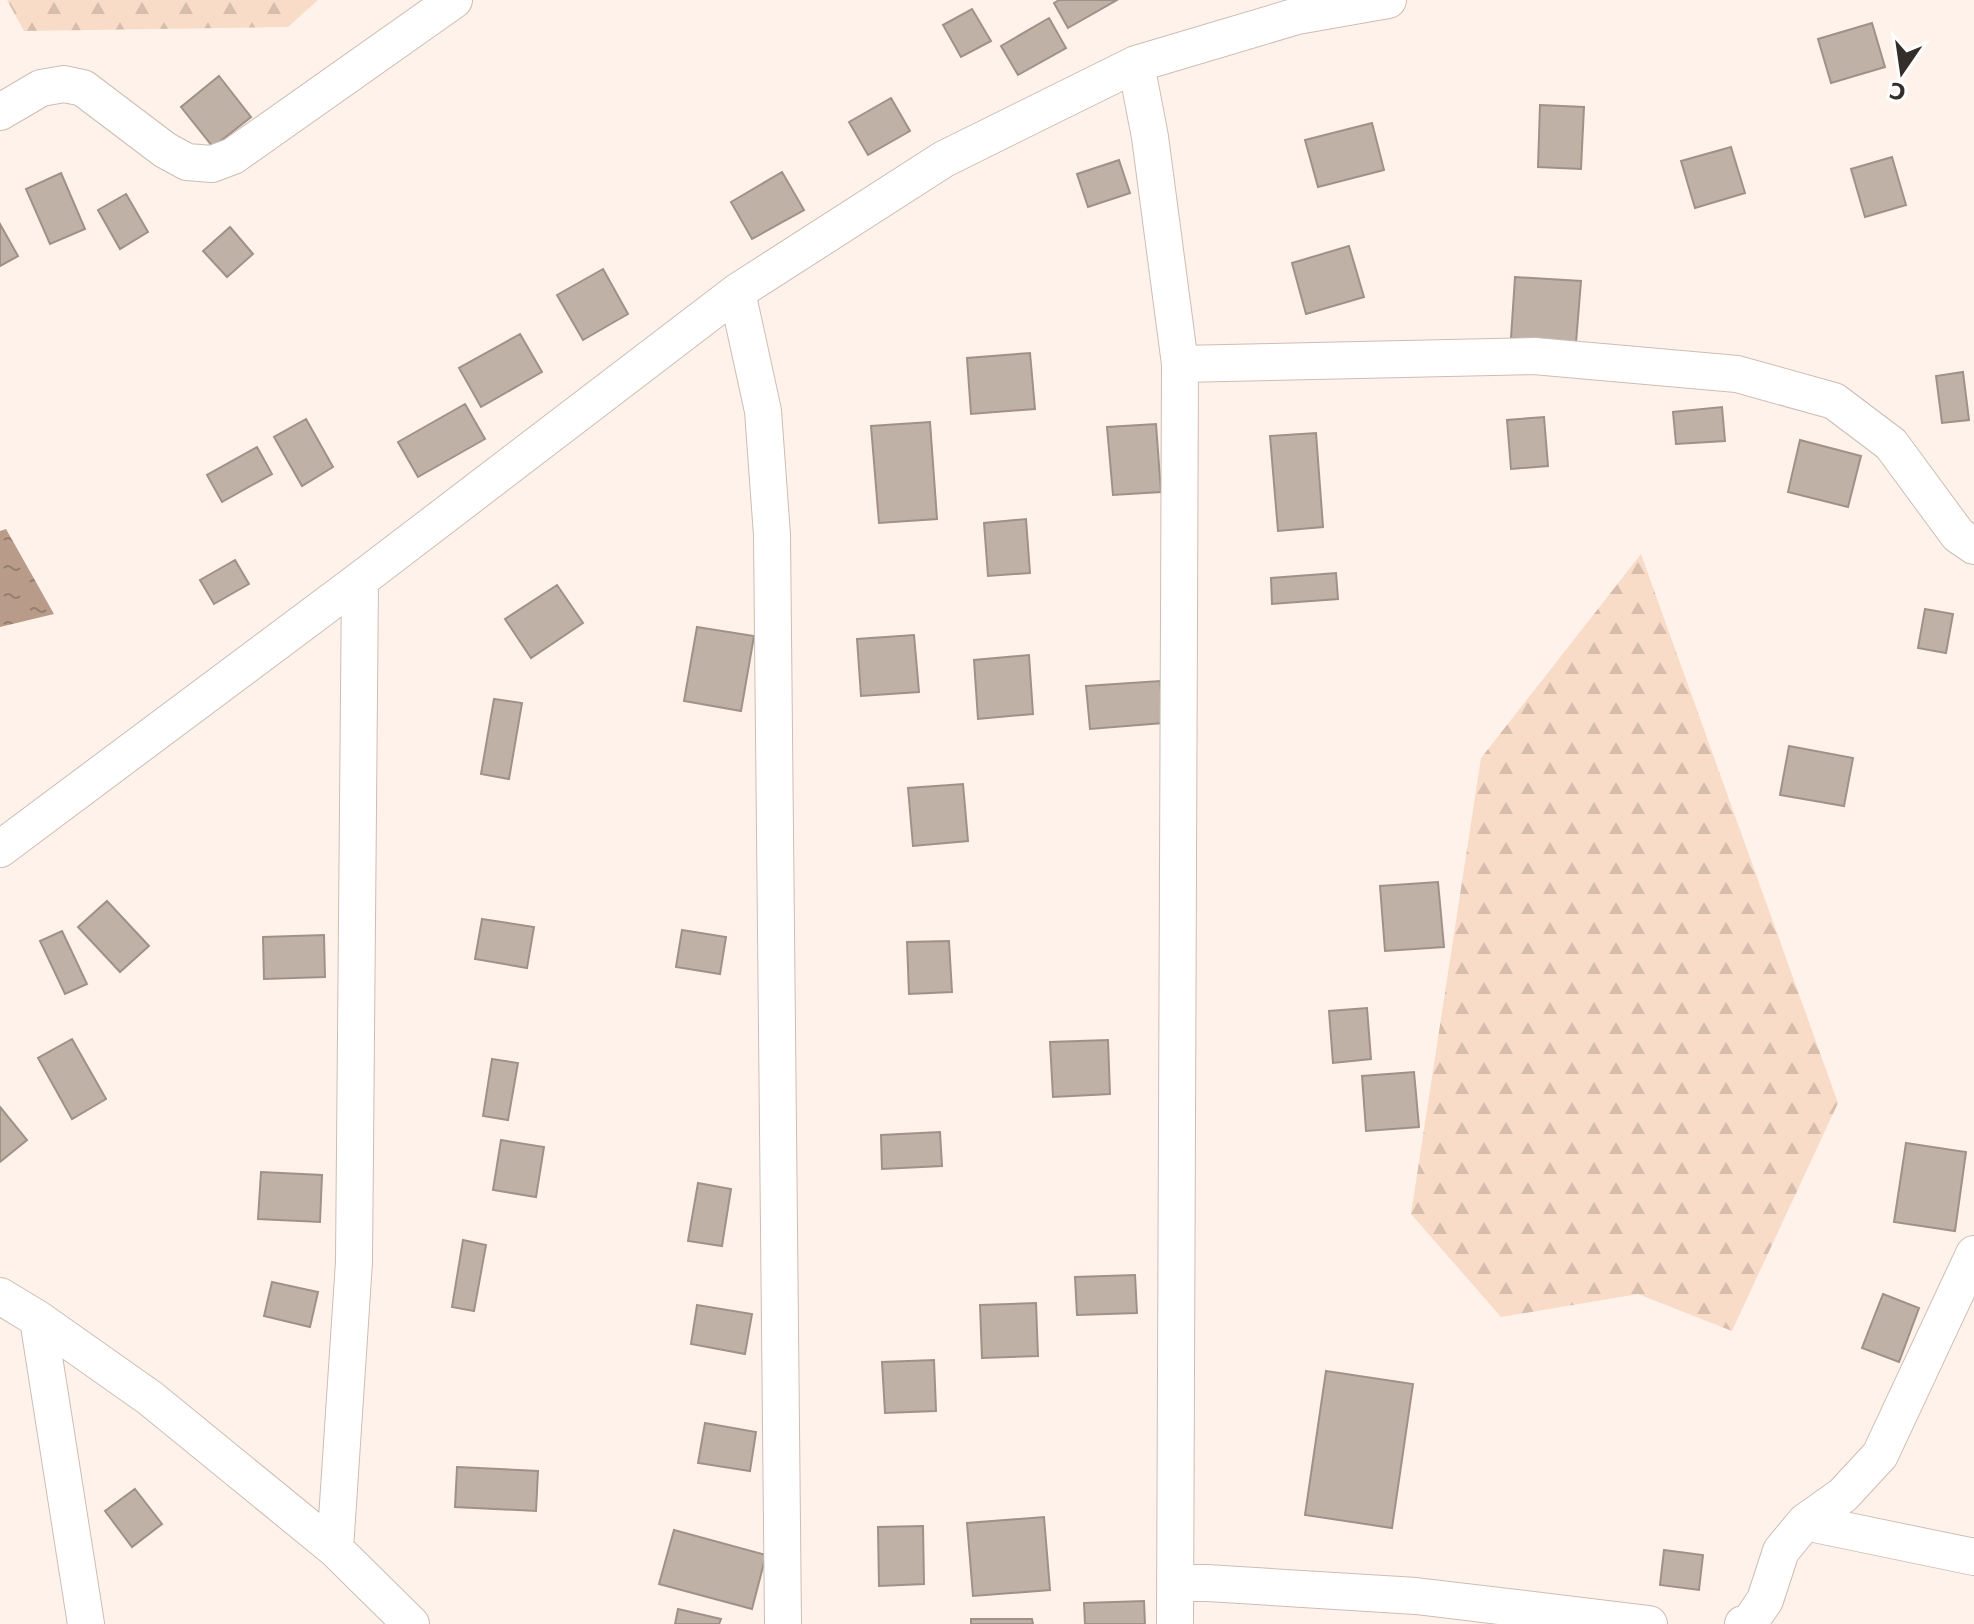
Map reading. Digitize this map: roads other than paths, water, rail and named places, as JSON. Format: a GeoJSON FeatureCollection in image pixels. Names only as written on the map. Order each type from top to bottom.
{"type":"FeatureCollection","features":[{"type":"Feature","properties":{"kind":"street"},"geometry":{"type":"LineString","coordinates":[[0,112],[41,88],[64,84],[83,88],[165,150],[187,162],[212,164],[233,156],[454,0]]}},
{"type":"Feature","properties":{"kind":"street"},"geometry":{"type":"LineString","coordinates":[[0,849],[360,580],[737,292],[944,159],[1136,64],[1297,16],[1388,0]]}},
{"type":"Feature","properties":{"kind":"street"},"geometry":{"type":"LineString","coordinates":[[1136,64],[1150,137],[1180,364],[1175,1624]]}},
{"type":"Feature","properties":{"kind":"street"},"geometry":{"type":"LineString","coordinates":[[737,292],[763,411],[772,535],[783,1624]]}},
{"type":"Feature","properties":{"kind":"street"},"geometry":{"type":"LineString","coordinates":[[1180,364],[1534,356],[1737,374],[1834,401],[1891,444],[1958,535],[1974,546]]}},
{"type":"Feature","properties":{"kind":"street"},"geometry":{"type":"LineString","coordinates":[[335,1549],[354,1262],[360,580]]}},
{"type":"Feature","properties":{"kind":"street"},"geometry":{"type":"LineString","coordinates":[[1743,1624],[1750,1622],[1765,1600],[1781,1551],[1805,1522],[1843,1495],[1880,1455],[1974,1254]]}},
{"type":"Feature","properties":{"kind":"street"},"geometry":{"type":"LineString","coordinates":[[0,1296],[150,1398],[335,1549],[411,1624]]}},
{"type":"Feature","properties":{"kind":"street"},"geometry":{"type":"LineString","coordinates":[[38,1319],[86,1624]]}},
{"type":"Feature","properties":{"kind":"street"},"geometry":{"type":"LineString","coordinates":[[1805,1522],[1974,1557]]}},
{"type":"Feature","properties":{"kind":"street"},"geometry":{"type":"LineString","coordinates":[[1175,1581],[1416,1596],[1649,1624]]}},
{"type":"Feature","properties":{"kind":"water"},"geometry":{"type":"Polygon","coordinates":[[[6,529],[54,614],[0,627],[0,531],[6,529]]]}}]}
